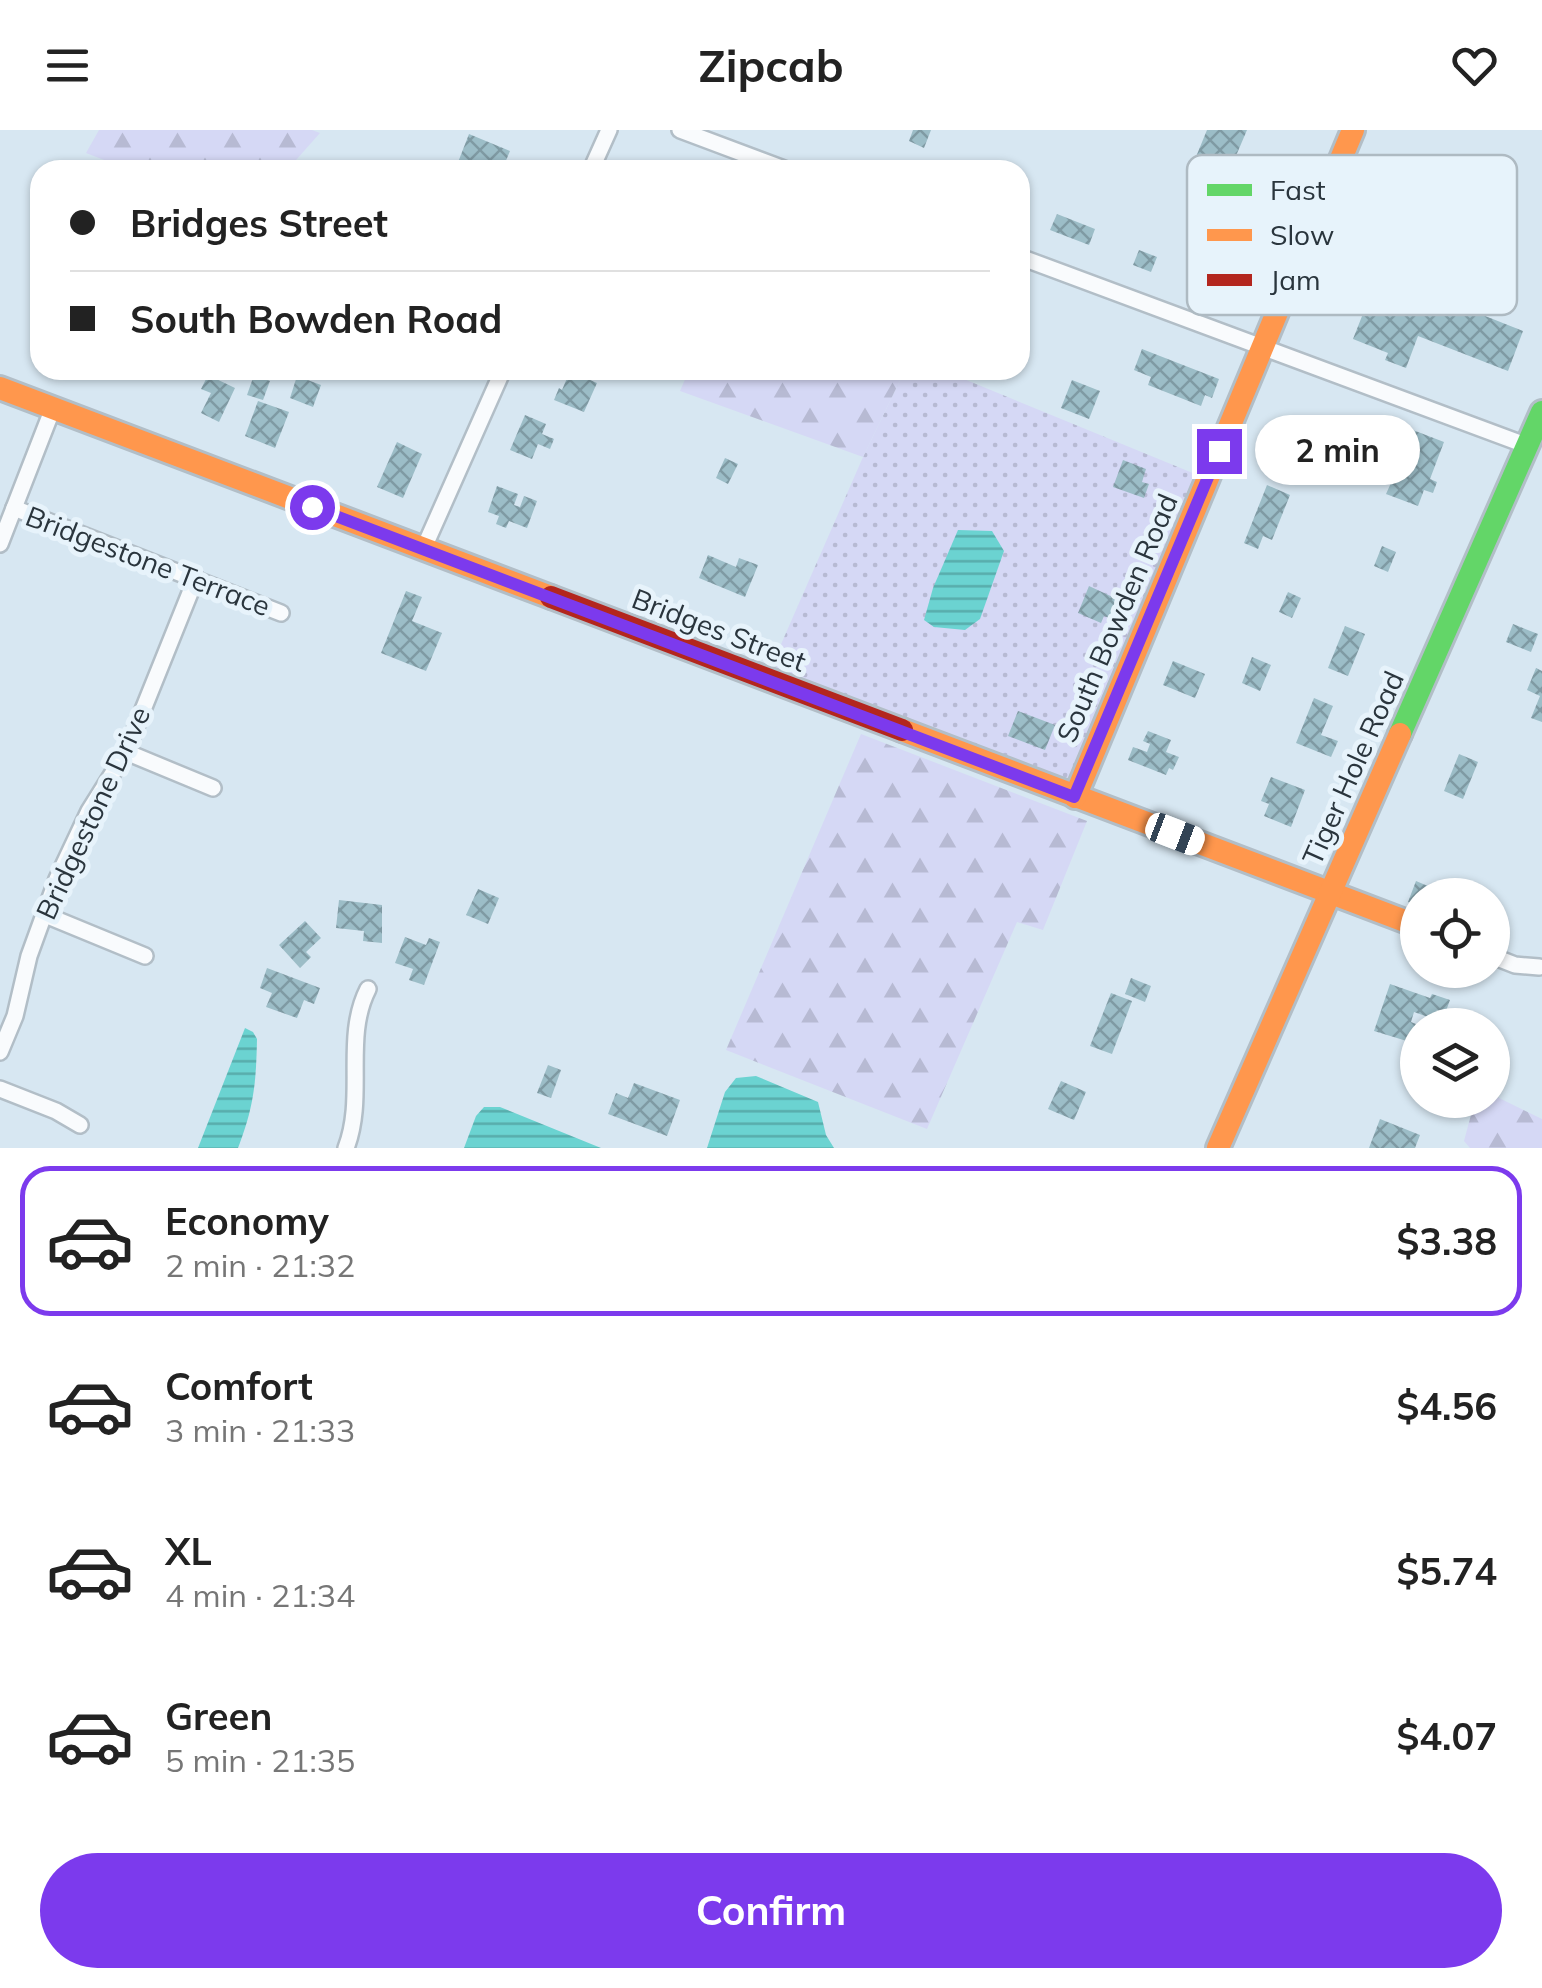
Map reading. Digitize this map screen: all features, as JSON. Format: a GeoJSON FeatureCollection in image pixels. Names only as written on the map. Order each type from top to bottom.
{"type":"FeatureCollection","features":[{"type":"Feature","properties":{"kind":"street"},"geometry":{"type":"LineString","coordinates":[[596,160],[609,130]]}},
{"type":"Feature","properties":{"kind":"street"},"geometry":{"type":"LineString","coordinates":[[680,130],[760,160]]}},
{"type":"Feature","properties":{"kind":"street","name":"South Bowden Road"},"geometry":{"type":"LineString","coordinates":[[1343,155],[1353,130]]}},
{"type":"Feature","properties":{"kind":"street"},"geometry":{"type":"LineString","coordinates":[[1030,261],[1528,446]]}},
{"type":"Feature","properties":{"kind":"street","name":"South Bowden Road"},"geometry":{"type":"LineString","coordinates":[[1074,797],[1275,315]]}},
{"type":"Feature","properties":{"kind":"street"},"geometry":{"type":"LineString","coordinates":[[423,550],[498,380]]}},
{"type":"Feature","properties":{"kind":"street","name":"Bridges Street"},"geometry":{"type":"LineString","coordinates":[[0,388],[1400,919]]}},
{"type":"Feature","properties":{"kind":"street"},"geometry":{"type":"LineString","coordinates":[[0,544],[53,408]]}},
{"type":"Feature","properties":{"kind":"street","name":"Tiger Hole Road"},"geometry":{"type":"LineString","coordinates":[[1218,1148],[1542,412]]}},
{"type":"Feature","properties":{"kind":"street","name":"Bridgestone Terrace"},"geometry":{"type":"LineString","coordinates":[[14,508],[282,613]]}},
{"type":"Feature","properties":{"kind":"street","name":"Bridgestone Drive"},"geometry":{"type":"LineString","coordinates":[[0,1052],[15,1016],[44,914],[89,811],[126,752],[196,578]]}},
{"type":"Feature","properties":{"kind":"street"},"geometry":{"type":"LineString","coordinates":[[126,752],[213,788]]}},
{"type":"Feature","properties":{"kind":"street"},"geometry":{"type":"LineString","coordinates":[[44,914],[146,956]]}},
{"type":"Feature","properties":{"kind":"street"},"geometry":{"type":"LineString","coordinates":[[1510,963],[1539,968]]}},
{"type":"Feature","properties":{"kind":"street"},"geometry":{"type":"LineString","coordinates":[[346,1148],[356,1110],[356,1018],[368,989]]}},
{"type":"Feature","properties":{"kind":"street"},"geometry":{"type":"LineString","coordinates":[[0,1089],[80,1125]]}},
{"type":"Feature","properties":{"kind":"green space"},"geometry":{"type":"Polygon","coordinates":[[[99,130],[320,133],[296,160],[104,160],[86,153],[99,130]]]}},
{"type":"Feature","properties":{"kind":"green space"},"geometry":{"type":"Polygon","coordinates":[[[685,380],[900,380],[863,457],[680,391],[685,380]]]}},
{"type":"Feature","properties":{"kind":"green space"},"geometry":{"type":"Polygon","coordinates":[[[900,380],[966,380],[1200,476],[1070,784],[768,674],[900,380]]]}},
{"type":"Feature","properties":{"kind":"green space"},"geometry":{"type":"Polygon","coordinates":[[[861,734],[1087,821],[1043,930],[1017,922],[927,1129],[726,1050],[861,734]]]}},
{"type":"Feature","properties":{"kind":"green space"},"geometry":{"type":"Polygon","coordinates":[[[1510,1103],[1542,1119],[1542,1148],[1470,1148],[1464,1141],[1470,1118],[1510,1118],[1510,1103]]]}},
{"type":"Feature","properties":{"kind":"shaded area"},"geometry":{"type":"Polygon","coordinates":[[[958,530],[992,531],[1004,551],[980,619],[965,630],[934,627],[924,620],[958,530]]]}},
{"type":"Feature","properties":{"kind":"shaded area"},"geometry":{"type":"Polygon","coordinates":[[[245,1028],[257,1039],[256,1069],[251,1107],[238,1148],[198,1148],[245,1028]]]}},
{"type":"Feature","properties":{"kind":"shaded area"},"geometry":{"type":"Polygon","coordinates":[[[756,1076],[818,1102],[826,1135],[834,1148],[707,1148],[725,1092],[736,1078],[756,1076]]]}},
{"type":"Feature","properties":{"kind":"shaded area"},"geometry":{"type":"Polygon","coordinates":[[[484,1107],[500,1107],[601,1148],[464,1148],[476,1116],[484,1107]]]}},
{"type":"Feature","properties":{"kind":"building"},"geometry":{"type":"Polygon","coordinates":[[[913,130],[931,130],[924,148],[909,141],[913,130]]]}},
{"type":"Feature","properties":{"kind":"building"},"geometry":{"type":"Polygon","coordinates":[[[1207,130],[1247,130],[1236,155],[1197,155],[1207,130]]]}},
{"type":"Feature","properties":{"kind":"building"},"geometry":{"type":"Polygon","coordinates":[[[469,134],[510,151],[506,160],[459,160],[469,134]]]}},
{"type":"Feature","properties":{"kind":"building"},"geometry":{"type":"Polygon","coordinates":[[[1057,214],[1095,229],[1089,245],[1050,230],[1057,214]]]}},
{"type":"Feature","properties":{"kind":"building"},"geometry":{"type":"Polygon","coordinates":[[[1139,250],[1157,257],[1151,272],[1133,265],[1139,250]]]}},
{"type":"Feature","properties":{"kind":"building"},"geometry":{"type":"Polygon","coordinates":[[[1362,315],[1483,315],[1523,331],[1508,371],[1418,336],[1406,368],[1385,360],[1388,353],[1353,339],[1362,315]]]}},
{"type":"Feature","properties":{"kind":"building"},"geometry":{"type":"Polygon","coordinates":[[[1142,349],[1219,379],[1212,398],[1205,395],[1201,406],[1148,385],[1151,377],[1134,370],[1142,349]]]}},
{"type":"Feature","properties":{"kind":"building"},"geometry":{"type":"Polygon","coordinates":[[[206,380],[218,380],[235,388],[219,422],[201,413],[211,393],[201,389],[206,380]]]}},
{"type":"Feature","properties":{"kind":"building"},"geometry":{"type":"Polygon","coordinates":[[[252,380],[270,381],[263,400],[247,395],[252,380]]]}},
{"type":"Feature","properties":{"kind":"building"},"geometry":{"type":"Polygon","coordinates":[[[296,380],[321,385],[313,407],[290,398],[296,380]]]}},
{"type":"Feature","properties":{"kind":"building"},"geometry":{"type":"Polygon","coordinates":[[[566,380],[597,383],[584,412],[554,400],[559,388],[562,390],[566,380]]]}},
{"type":"Feature","properties":{"kind":"building"},"geometry":{"type":"Polygon","coordinates":[[[1072,380],[1100,391],[1089,419],[1061,408],[1072,380]]]}},
{"type":"Feature","properties":{"kind":"building"},"geometry":{"type":"Polygon","coordinates":[[[258,401],[289,412],[275,448],[245,436],[258,401]]]}},
{"type":"Feature","properties":{"kind":"building"},"geometry":{"type":"Polygon","coordinates":[[[525,415],[546,424],[542,434],[554,439],[550,449],[538,444],[532,459],[510,450],[525,415]]]}},
{"type":"Feature","properties":{"kind":"building"},"geometry":{"type":"Polygon","coordinates":[[[1392,422],[1444,442],[1430,479],[1437,482],[1433,493],[1424,490],[1418,506],[1386,494],[1395,474],[1403,477],[1414,449],[1386,438],[1392,422]]]}},
{"type":"Feature","properties":{"kind":"building"},"geometry":{"type":"Polygon","coordinates":[[[397,442],[422,454],[403,498],[377,487],[397,442]]]}},
{"type":"Feature","properties":{"kind":"building"},"geometry":{"type":"Polygon","coordinates":[[[725,458],[738,464],[728,484],[716,478],[725,458]]]}},
{"type":"Feature","properties":{"kind":"building"},"geometry":{"type":"Polygon","coordinates":[[[1123,460],[1146,469],[1142,482],[1149,484],[1144,498],[1113,487],[1123,460]]]}},
{"type":"Feature","properties":{"kind":"building"},"geometry":{"type":"Polygon","coordinates":[[[1267,485],[1290,495],[1272,540],[1263,536],[1258,549],[1244,543],[1267,485]]]}},
{"type":"Feature","properties":{"kind":"building"},"geometry":{"type":"Polygon","coordinates":[[[497,486],[518,494],[514,505],[520,507],[524,496],[537,501],[527,528],[509,521],[506,528],[496,524],[499,516],[488,512],[497,486]]]}},
{"type":"Feature","properties":{"kind":"building"},"geometry":{"type":"Polygon","coordinates":[[[1382,546],[1396,552],[1388,572],[1374,566],[1382,546]]]}},
{"type":"Feature","properties":{"kind":"building"},"geometry":{"type":"Polygon","coordinates":[[[708,555],[736,567],[739,558],[758,565],[745,597],[699,578],[708,555]]]}},
{"type":"Feature","properties":{"kind":"building"},"geometry":{"type":"Polygon","coordinates":[[[1089,586],[1117,599],[1109,618],[1104,616],[1101,623],[1078,613],[1089,586]]]}},
{"type":"Feature","properties":{"kind":"building"},"geometry":{"type":"Polygon","coordinates":[[[406,591],[422,597],[412,621],[442,633],[426,671],[381,653],[406,591]]]}},
{"type":"Feature","properties":{"kind":"building"},"geometry":{"type":"Polygon","coordinates":[[[1288,592],[1301,598],[1292,618],[1279,612],[1288,592]]]}},
{"type":"Feature","properties":{"kind":"building"},"geometry":{"type":"Polygon","coordinates":[[[1513,624],[1538,634],[1531,652],[1506,642],[1513,624]]]}},
{"type":"Feature","properties":{"kind":"building"},"geometry":{"type":"Polygon","coordinates":[[[1345,626],[1365,634],[1348,676],[1328,668],[1345,626]]]}},
{"type":"Feature","properties":{"kind":"building"},"geometry":{"type":"Polygon","coordinates":[[[1252,657],[1271,665],[1260,691],[1242,683],[1252,657]]]}},
{"type":"Feature","properties":{"kind":"building"},"geometry":{"type":"Polygon","coordinates":[[[1173,661],[1205,674],[1195,698],[1163,685],[1173,661]]]}},
{"type":"Feature","properties":{"kind":"building"},"geometry":{"type":"Polygon","coordinates":[[[1536,668],[1542,671],[1542,722],[1531,718],[1540,696],[1527,690],[1536,668]]]}},
{"type":"Feature","properties":{"kind":"building"},"geometry":{"type":"Polygon","coordinates":[[[1314,698],[1333,706],[1321,735],[1338,741],[1331,757],[1296,743],[1314,698]]]}},
{"type":"Feature","properties":{"kind":"building"},"geometry":{"type":"Polygon","coordinates":[[[1018,711],[1055,725],[1045,750],[1008,736],[1018,711]]]}},
{"type":"Feature","properties":{"kind":"building"},"geometry":{"type":"Polygon","coordinates":[[[1148,731],[1171,740],[1166,752],[1179,757],[1166,775],[1128,760],[1133,747],[1147,752],[1150,744],[1143,741],[1148,731]]]}},
{"type":"Feature","properties":{"kind":"building"},"geometry":{"type":"Polygon","coordinates":[[[1459,754],[1478,762],[1463,799],[1444,791],[1459,754]]]}},
{"type":"Feature","properties":{"kind":"building"},"geometry":{"type":"Polygon","coordinates":[[[1271,777],[1305,790],[1291,827],[1264,816],[1269,804],[1261,801],[1271,777]]]}},
{"type":"Feature","properties":{"kind":"building"},"geometry":{"type":"Polygon","coordinates":[[[478,889],[499,898],[488,924],[466,915],[478,889]]]}},
{"type":"Feature","properties":{"kind":"building"},"geometry":{"type":"Polygon","coordinates":[[[339,900],[382,905],[382,943],[363,941],[364,931],[336,928],[339,900]]]}},
{"type":"Feature","properties":{"kind":"building"},"geometry":{"type":"Polygon","coordinates":[[[305,921],[321,938],[306,952],[311,957],[300,968],[279,945],[305,921]]]}},
{"type":"Feature","properties":{"kind":"building"},"geometry":{"type":"Polygon","coordinates":[[[405,937],[426,945],[429,938],[440,942],[424,985],[409,980],[413,969],[395,963],[405,937]]]}},
{"type":"Feature","properties":{"kind":"building"},"geometry":{"type":"Polygon","coordinates":[[[267,968],[320,988],[314,1004],[304,1000],[297,1018],[266,1007],[272,993],[260,988],[267,968]]]}},
{"type":"Feature","properties":{"kind":"building"},"geometry":{"type":"Polygon","coordinates":[[[1131,978],[1151,986],[1145,1002],[1125,994],[1131,978]]]}},
{"type":"Feature","properties":{"kind":"building"},"geometry":{"type":"Polygon","coordinates":[[[1390,984],[1430,998],[1432,994],[1450,1000],[1447,1008],[1400,1008],[1400,1039],[1374,1031],[1390,984]]]}},
{"type":"Feature","properties":{"kind":"building"},"geometry":{"type":"Polygon","coordinates":[[[1111,993],[1132,1001],[1112,1054],[1090,1046],[1111,993]]]}},
{"type":"Feature","properties":{"kind":"building"},"geometry":{"type":"Polygon","coordinates":[[[548,1065],[561,1070],[551,1098],[537,1093],[548,1065]]]}},
{"type":"Feature","properties":{"kind":"building"},"geometry":{"type":"Polygon","coordinates":[[[1061,1081],[1086,1092],[1074,1120],[1048,1109],[1061,1081]]]}},
{"type":"Feature","properties":{"kind":"building"},"geometry":{"type":"Polygon","coordinates":[[[634,1083],[680,1100],[667,1136],[608,1114],[616,1093],[628,1098],[634,1083]]]}},
{"type":"Feature","properties":{"kind":"building"},"geometry":{"type":"Polygon","coordinates":[[[1380,1119],[1420,1135],[1415,1148],[1369,1148],[1380,1119]]]}},
{"type":"Feature","properties":{"kind":"traffic: fast"},"geometry":{"type":"LineString","coordinates":[[1400,734],[1542,412]]}},
{"type":"Feature","properties":{"kind":"traffic: slow"},"geometry":{"type":"LineString","coordinates":[[1343,155],[1353,130]]}},
{"type":"Feature","properties":{"kind":"traffic: slow"},"geometry":{"type":"LineString","coordinates":[[1075,797],[1276,315]]}},
{"type":"Feature","properties":{"kind":"traffic: slow"},"geometry":{"type":"LineString","coordinates":[[0,388],[551,597]]}},
{"type":"Feature","properties":{"kind":"traffic: slow"},"geometry":{"type":"LineString","coordinates":[[902,730],[1400,919]]}},
{"type":"Feature","properties":{"kind":"traffic: slow"},"geometry":{"type":"LineString","coordinates":[[1218,1148],[1400,734]]}},
{"type":"Feature","properties":{"kind":"traffic: jam"},"geometry":{"type":"LineString","coordinates":[[551,597],[902,730]]}},
{"type":"Feature","properties":{"kind":"route"},"geometry":{"type":"LineString","coordinates":[[312,507],[1074,797],[1219,451]]}}]}
